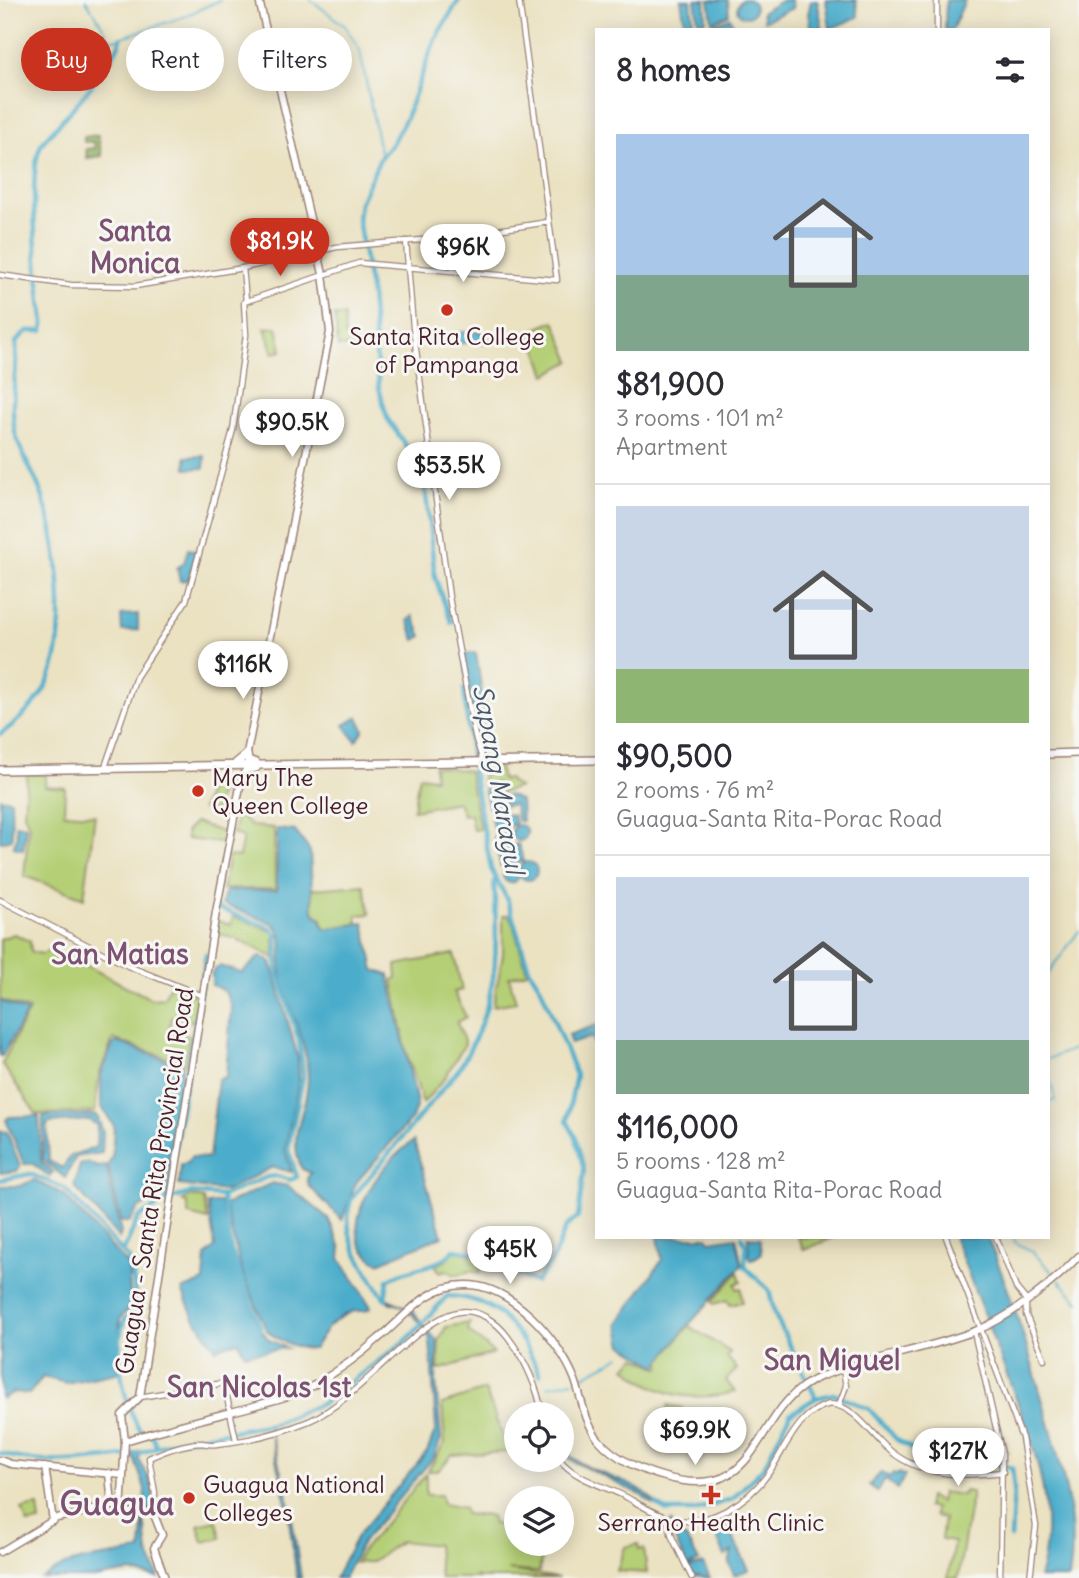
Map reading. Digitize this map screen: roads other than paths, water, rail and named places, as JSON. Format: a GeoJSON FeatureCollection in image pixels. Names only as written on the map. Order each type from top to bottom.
{"type":"FeatureCollection","features":[{"type":"Feature","properties":{"kind":"highway"},"geometry":{"type":"LineString","coordinates":[[1050,754],[1079,753]]}},
{"type":"Feature","properties":{"kind":"highway"},"geometry":{"type":"LineString","coordinates":[[247,754],[248,760],[258,766]]}},
{"type":"Feature","properties":{"kind":"highway"},"geometry":{"type":"LineString","coordinates":[[232,766],[242,761],[247,754]]}},
{"type":"Feature","properties":{"kind":"highway"},"geometry":{"type":"LineString","coordinates":[[0,770],[595,760]]}},
{"type":"Feature","properties":{"kind":"highway"},"geometry":{"type":"LineString","coordinates":[[232,766],[240,770],[242,779]]}},
{"type":"Feature","properties":{"kind":"highway"},"geometry":{"type":"LineString","coordinates":[[242,779],[247,769],[258,766]]}},
{"type":"Feature","properties":{"kind":"main road","name":"Guagua - Santa Rita Provincial Road"},"geometry":{"type":"LineString","coordinates":[[140,1397],[172,1199],[200,994],[330,332],[323,274],[259,0]]}},
{"type":"Feature","properties":{"kind":"main road"},"geometry":{"type":"LineString","coordinates":[[125,1441],[305,1390],[370,1346],[429,1294],[447,1287],[470,1285],[498,1294],[540,1325],[561,1351],[593,1431],[611,1452],[664,1477],[700,1481],[728,1476],[742,1467],[788,1397],[809,1382],[843,1369],[974,1332],[1055,1280],[1079,1256]]}},
{"type":"Feature","properties":{"kind":"main road"},"geometry":{"type":"LineString","coordinates":[[140,1397],[122,1415],[125,1441],[121,1513],[151,1512],[162,1535],[154,1548],[165,1578]]}},
{"type":"Feature","properties":{"kind":"main road"},"geometry":{"type":"LineString","coordinates":[[0,1460],[122,1475]]}},
{"type":"Feature","properties":{"kind":"main road"},"geometry":{"type":"LineString","coordinates":[[45,1467],[52,1521]]}},
{"type":"Feature","properties":{"kind":"main road"},"geometry":{"type":"LineString","coordinates":[[109,1473],[112,1506]]}},
{"type":"Feature","properties":{"kind":"main road"},"geometry":{"type":"LineString","coordinates":[[0,1552],[52,1521],[121,1504]]}},
{"type":"Feature","properties":{"kind":"street"},"geometry":{"type":"LineString","coordinates":[[246,302],[323,274],[367,264],[557,280],[519,0]]}},
{"type":"Feature","properties":{"kind":"street"},"geometry":{"type":"LineString","coordinates":[[937,0],[937,28]]}},
{"type":"Feature","properties":{"kind":"street"},"geometry":{"type":"LineString","coordinates":[[0,275],[42,282],[135,286],[243,268],[317,250],[548,222]]}},
{"type":"Feature","properties":{"kind":"street"},"geometry":{"type":"LineString","coordinates":[[406,241],[449,597],[482,761]]}},
{"type":"Feature","properties":{"kind":"street"},"geometry":{"type":"LineString","coordinates":[[105,767],[136,677],[186,601],[233,430],[246,335],[243,268]]}},
{"type":"Feature","properties":{"kind":"street"},"geometry":{"type":"LineString","coordinates":[[0,900],[128,966],[200,994]]}},
{"type":"Feature","properties":{"kind":"street"},"geometry":{"type":"LineString","coordinates":[[947,1239],[985,1326],[1018,1426],[1029,1471],[1036,1526],[1030,1578]]}},
{"type":"Feature","properties":{"kind":"street"},"geometry":{"type":"LineString","coordinates":[[997,1239],[1016,1289],[1025,1300],[1026,1315],[1044,1359]]}},
{"type":"Feature","properties":{"kind":"street"},"geometry":{"type":"LineString","coordinates":[[151,1512],[155,1493],[149,1458],[194,1444],[213,1445],[235,1434],[271,1433],[310,1420],[356,1391],[427,1329],[460,1311],[491,1319],[505,1332],[521,1357],[540,1402]]}},
{"type":"Feature","properties":{"kind":"street"},"geometry":{"type":"LineString","coordinates":[[974,1332],[999,1436],[1003,1469],[1000,1578]]}},
{"type":"Feature","properties":{"kind":"street"},"geometry":{"type":"LineString","coordinates":[[839,1406],[843,1397],[843,1369]]}},
{"type":"Feature","properties":{"kind":"street"},"geometry":{"type":"LineString","coordinates":[[140,1397],[224,1383],[235,1434]]}},
{"type":"Feature","properties":{"kind":"street"},"geometry":{"type":"LineString","coordinates":[[573,1472],[667,1518],[699,1519],[733,1507],[754,1491],[808,1416],[824,1405],[839,1406],[859,1419],[895,1455],[918,1466],[939,1473],[965,1476],[1003,1469]]}},
{"type":"Feature","properties":{"kind":"street"},"geometry":{"type":"LineString","coordinates":[[667,1518],[672,1537],[692,1578]]}},
{"type":"Feature","properties":{"kind":"water"},"geometry":{"type":"Polygon","coordinates":[[[746,-1],[752,2],[755,8],[752,14],[746,17],[740,14],[737,8],[740,2],[746,-1]]]}},
{"type":"Feature","properties":{"kind":"water"},"geometry":{"type":"Polygon","coordinates":[[[681,0],[691,0],[693,24],[685,24],[681,0]]]}},
{"type":"Feature","properties":{"kind":"water"},"geometry":{"type":"Polygon","coordinates":[[[695,0],[705,0],[706,21],[698,21],[695,0]]]}},
{"type":"Feature","properties":{"kind":"water"},"geometry":{"type":"Polygon","coordinates":[[[709,0],[728,0],[729,15],[712,22],[709,0]]]}},
{"type":"Feature","properties":{"kind":"water"},"geometry":{"type":"Polygon","coordinates":[[[783,0],[791,0],[793,8],[764,21],[762,12],[783,0]]]}},
{"type":"Feature","properties":{"kind":"water"},"geometry":{"type":"Polygon","coordinates":[[[817,0],[823,28],[811,28],[808,14],[811,1],[817,0]]]}},
{"type":"Feature","properties":{"kind":"water"},"geometry":{"type":"Polygon","coordinates":[[[826,0],[856,0],[858,17],[830,28],[826,0]]]}},
{"type":"Feature","properties":{"kind":"water"},"geometry":{"type":"Polygon","coordinates":[[[946,0],[965,0],[953,28],[945,28],[946,0]]]}},
{"type":"Feature","properties":{"kind":"water"},"geometry":{"type":"Polygon","coordinates":[[[730,18],[735,28],[713,28],[713,25],[730,18]]]}},
{"type":"Feature","properties":{"kind":"water"},"geometry":{"type":"Polygon","coordinates":[[[481,332],[493,343],[458,343],[455,334],[481,332]]]}},
{"type":"Feature","properties":{"kind":"water"},"geometry":{"type":"Polygon","coordinates":[[[205,456],[204,468],[186,469],[186,457],[205,456]]]}},
{"type":"Feature","properties":{"kind":"water"},"geometry":{"type":"Polygon","coordinates":[[[188,549],[196,551],[189,580],[180,581],[177,568],[184,563],[188,549]]]}},
{"type":"Feature","properties":{"kind":"water"},"geometry":{"type":"Polygon","coordinates":[[[138,614],[138,630],[122,631],[121,615],[138,614]]]}},
{"type":"Feature","properties":{"kind":"water"},"geometry":{"type":"Polygon","coordinates":[[[413,616],[422,636],[415,640],[408,620],[413,616]]]}},
{"type":"Feature","properties":{"kind":"water"},"geometry":{"type":"Polygon","coordinates":[[[476,653],[486,720],[485,723],[473,725],[463,654],[476,653]]]}},
{"type":"Feature","properties":{"kind":"water"},"geometry":{"type":"Polygon","coordinates":[[[358,717],[364,730],[356,741],[344,725],[358,717]]]}},
{"type":"Feature","properties":{"kind":"water"},"geometry":{"type":"Polygon","coordinates":[[[492,787],[498,794],[500,810],[489,808],[484,789],[492,787]]]}},
{"type":"Feature","properties":{"kind":"water"},"geometry":{"type":"Polygon","coordinates":[[[509,795],[521,801],[522,821],[518,821],[514,804],[505,806],[503,797],[509,795]]]}},
{"type":"Feature","properties":{"kind":"water"},"geometry":{"type":"Polygon","coordinates":[[[0,798],[11,800],[12,839],[0,842],[0,798]]]}},
{"type":"Feature","properties":{"kind":"water"},"geometry":{"type":"Polygon","coordinates":[[[500,814],[513,815],[515,824],[494,831],[491,818],[500,814]]]}},
{"type":"Feature","properties":{"kind":"water"},"geometry":{"type":"Polygon","coordinates":[[[16,824],[26,826],[23,849],[13,847],[17,838],[16,824]]]}},
{"type":"Feature","properties":{"kind":"water"},"geometry":{"type":"Polygon","coordinates":[[[516,825],[522,825],[527,833],[525,839],[516,841],[511,836],[511,830],[516,825]]]}},
{"type":"Feature","properties":{"kind":"water"},"geometry":{"type":"Polygon","coordinates":[[[277,829],[295,831],[310,851],[313,912],[321,920],[324,929],[364,923],[374,970],[389,975],[417,1104],[412,1118],[355,1184],[342,1220],[309,1186],[307,1178],[311,1173],[302,1169],[298,1157],[297,1135],[307,1092],[307,1066],[302,1040],[281,976],[281,936],[274,924],[222,904],[226,891],[277,890],[277,829]]]}},
{"type":"Feature","properties":{"kind":"water"},"geometry":{"type":"Polygon","coordinates":[[[502,831],[508,833],[508,845],[502,847],[496,845],[494,839],[496,833],[502,831]]]}},
{"type":"Feature","properties":{"kind":"water"},"geometry":{"type":"Polygon","coordinates":[[[518,844],[524,861],[511,865],[507,855],[508,865],[501,867],[498,854],[506,853],[506,847],[518,844]]]}},
{"type":"Feature","properties":{"kind":"water"},"geometry":{"type":"Polygon","coordinates":[[[524,862],[532,862],[537,871],[535,878],[524,880],[519,875],[519,867],[524,862]]]}},
{"type":"Feature","properties":{"kind":"water"},"geometry":{"type":"Polygon","coordinates":[[[508,867],[514,867],[519,875],[517,881],[508,883],[503,878],[503,872],[508,867]]]}},
{"type":"Feature","properties":{"kind":"water"},"geometry":{"type":"Polygon","coordinates":[[[260,956],[271,962],[298,1058],[299,1080],[285,1150],[292,1172],[273,1167],[225,1191],[179,1185],[181,1164],[187,1163],[191,1157],[209,1158],[218,1079],[226,1077],[231,1007],[225,991],[212,985],[212,972],[220,966],[242,973],[260,956]]]}},
{"type":"Feature","properties":{"kind":"water"},"geometry":{"type":"Polygon","coordinates":[[[0,1001],[27,1012],[2,1056],[0,1056],[0,1001]]]}},
{"type":"Feature","properties":{"kind":"water"},"geometry":{"type":"Polygon","coordinates":[[[595,1026],[595,1046],[591,1037],[571,1044],[568,1035],[595,1026]]]}},
{"type":"Feature","properties":{"kind":"water"},"geometry":{"type":"Polygon","coordinates":[[[117,1042],[183,1066],[164,1192],[138,1209],[129,1222],[121,1222],[108,1165],[112,1157],[114,1126],[101,1106],[101,1075],[113,1044],[117,1042]]]}},
{"type":"Feature","properties":{"kind":"water"},"geometry":{"type":"Polygon","coordinates":[[[97,1115],[103,1133],[102,1153],[76,1157],[65,1178],[43,1160],[43,1116],[97,1115]],[[89,1120],[49,1123],[49,1161],[62,1168],[72,1155],[96,1147],[97,1125],[89,1120]]]}},
{"type":"Feature","properties":{"kind":"water"},"geometry":{"type":"Polygon","coordinates":[[[39,1116],[41,1162],[53,1172],[49,1176],[33,1164],[24,1164],[6,1120],[9,1117],[39,1116]]]}},
{"type":"Feature","properties":{"kind":"water"},"geometry":{"type":"Polygon","coordinates":[[[0,1131],[7,1132],[20,1166],[17,1171],[0,1173],[0,1131]]]}},
{"type":"Feature","properties":{"kind":"water"},"geometry":{"type":"Polygon","coordinates":[[[414,1141],[442,1236],[379,1263],[364,1251],[358,1235],[359,1217],[375,1181],[387,1165],[414,1141]]]}},
{"type":"Feature","properties":{"kind":"water"},"geometry":{"type":"Polygon","coordinates":[[[87,1162],[97,1167],[106,1166],[121,1233],[119,1238],[74,1186],[80,1165],[87,1162]]]}},
{"type":"Feature","properties":{"kind":"water"},"geometry":{"type":"Polygon","coordinates":[[[34,1180],[63,1194],[128,1265],[131,1305],[120,1319],[117,1373],[66,1383],[43,1377],[29,1394],[14,1392],[1,1399],[0,1186],[20,1186],[34,1180]]]}},
{"type":"Feature","properties":{"kind":"water"},"geometry":{"type":"Polygon","coordinates":[[[272,1183],[288,1186],[328,1218],[341,1248],[340,1258],[371,1307],[364,1311],[351,1312],[338,1319],[314,1349],[288,1344],[266,1329],[241,1269],[225,1205],[272,1183]]]}},
{"type":"Feature","properties":{"kind":"water"},"geometry":{"type":"Polygon","coordinates":[[[221,1202],[231,1250],[258,1325],[269,1340],[287,1348],[245,1354],[238,1341],[216,1349],[194,1318],[182,1290],[204,1281],[206,1256],[215,1247],[208,1204],[221,1202]]]}},
{"type":"Feature","properties":{"kind":"water"},"geometry":{"type":"Polygon","coordinates":[[[658,1239],[736,1239],[742,1265],[685,1329],[657,1366],[623,1345],[618,1323],[662,1260],[658,1239]]]}},
{"type":"Feature","properties":{"kind":"water"},"geometry":{"type":"Polygon","coordinates":[[[748,1239],[760,1239],[762,1253],[752,1260],[749,1256],[748,1239]]]}},
{"type":"Feature","properties":{"kind":"water"},"geometry":{"type":"Polygon","coordinates":[[[955,1239],[988,1239],[1013,1303],[1047,1416],[1067,1496],[1072,1536],[1069,1578],[1039,1578],[1045,1550],[1044,1493],[1030,1437],[955,1239]]]}},
{"type":"Feature","properties":{"kind":"water"},"geometry":{"type":"Polygon","coordinates":[[[388,1299],[411,1309],[437,1341],[436,1382],[441,1438],[434,1457],[363,1541],[344,1578],[335,1578],[357,1536],[427,1452],[436,1429],[430,1339],[419,1321],[403,1306],[388,1302],[388,1299]]]}},
{"type":"Feature","properties":{"kind":"water"},"geometry":{"type":"Polygon","coordinates":[[[269,1427],[290,1506],[301,1578],[297,1578],[288,1513],[269,1427]]]}},
{"type":"Feature","properties":{"kind":"water"},"geometry":{"type":"Polygon","coordinates":[[[140,1451],[139,1460],[150,1481],[153,1496],[144,1518],[148,1552],[159,1578],[130,1572],[94,1578],[42,1578],[65,1565],[141,1551],[145,1489],[134,1458],[126,1455],[140,1451]]]}},
{"type":"Feature","properties":{"kind":"water"},"geometry":{"type":"Polygon","coordinates":[[[574,1458],[638,1489],[650,1497],[659,1508],[639,1494],[574,1462],[574,1458]]]}},
{"type":"Feature","properties":{"kind":"water"},"geometry":{"type":"Polygon","coordinates":[[[881,1473],[890,1477],[893,1473],[905,1476],[897,1489],[885,1479],[877,1491],[869,1485],[881,1473]]]}},
{"type":"Feature","properties":{"kind":"water"},"geometry":{"type":"Polygon","coordinates":[[[671,1521],[675,1534],[686,1538],[699,1561],[687,1566],[672,1533],[671,1521]]]}},
{"type":"Feature","properties":{"kind":"water"},"geometry":{"type":"Polygon","coordinates":[[[727,1526],[749,1570],[734,1575],[729,1564],[732,1551],[725,1556],[714,1530],[727,1526]]]}},
{"type":"Feature","properties":{"kind":"water"},"geometry":{"type":"Polygon","coordinates":[[[703,1564],[710,1578],[692,1575],[688,1567],[703,1564]]]}},
{"type":"Feature","properties":{"kind":"waterway"},"geometry":{"type":"LineString","coordinates":[[86,0],[92,10]]}},
{"type":"Feature","properties":{"kind":"waterway"},"geometry":{"type":"LineString","coordinates":[[94,12],[110,39],[117,39],[183,17],[220,0]]}},
{"type":"Feature","properties":{"kind":"waterway"},"geometry":{"type":"LineString","coordinates":[[311,0],[345,26],[360,51],[381,156]]}},
{"type":"Feature","properties":{"kind":"waterway","name":"Sapang Maragul"},"geometry":{"type":"LineString","coordinates":[[451,622],[435,577],[425,485],[416,461],[387,418],[379,388],[371,295],[358,219],[360,203],[381,156],[391,145],[406,118],[435,39],[459,0]]}},
{"type":"Feature","properties":{"kind":"waterway"},"geometry":{"type":"LineString","coordinates":[[0,734],[26,712],[47,684],[54,664],[60,616],[57,564],[48,515],[39,487],[17,440],[13,421],[16,342],[27,331],[43,331],[44,322],[35,229],[35,175],[38,155],[43,142],[108,63],[121,38]]}},
{"type":"Feature","properties":{"kind":"waterway","name":"Sapang Maragul"},"geometry":{"type":"LineString","coordinates":[[385,1299],[388,1280],[431,1265],[454,1250],[483,1254],[493,1248],[516,1274],[536,1282],[553,1259],[566,1227],[578,1217],[584,1170],[576,1138],[567,1121],[576,1075],[541,988],[529,969],[507,899],[491,869],[473,772],[464,689]]}},
{"type":"Feature","properties":{"kind":"waterway"},"geometry":{"type":"LineString","coordinates":[[384,1298],[362,1263],[351,1239],[348,1226],[351,1199],[459,1069],[472,1045],[489,1000],[493,978],[496,932],[494,881]]}},
{"type":"Feature","properties":{"kind":"waterway"},"geometry":{"type":"LineString","coordinates":[[124,1250],[138,1218],[167,1200],[191,1193],[222,1196],[267,1177],[277,1176],[290,1180],[297,1177],[288,1149],[303,1077],[302,1064],[299,1040],[277,971],[277,936],[271,928],[217,908]]}},
{"type":"Feature","properties":{"kind":"waterway"},"geometry":{"type":"LineString","coordinates":[[1050,971],[1079,931]]}},
{"type":"Feature","properties":{"kind":"waterway"},"geometry":{"type":"LineString","coordinates":[[167,1200],[206,954]]}},
{"type":"Feature","properties":{"kind":"waterway"},"geometry":{"type":"LineString","coordinates":[[1050,1058],[1079,1047]]}},
{"type":"Feature","properties":{"kind":"waterway"},"geometry":{"type":"LineString","coordinates":[[1050,1081],[1056,1100],[1050,1102]]}},
{"type":"Feature","properties":{"kind":"waterway"},"geometry":{"type":"LineString","coordinates":[[0,1180],[30,1174],[64,1188],[129,1259],[136,1306],[123,1324],[120,1336],[120,1366],[131,1412],[144,1435],[152,1434],[156,1446]]}},
{"type":"Feature","properties":{"kind":"waterway"},"geometry":{"type":"LineString","coordinates":[[222,1196],[231,1250],[261,1328]]}},
{"type":"Feature","properties":{"kind":"waterway"},"geometry":{"type":"LineString","coordinates":[[743,1239],[746,1246],[745,1267],[769,1290],[775,1315],[816,1398]]}},
{"type":"Feature","properties":{"kind":"waterway"},"geometry":{"type":"LineString","coordinates":[[1013,1239],[1014,1242],[1032,1251],[1055,1275]]}},
{"type":"Feature","properties":{"kind":"waterway"},"geometry":{"type":"LineString","coordinates":[[1059,1280],[1079,1302]]}},
{"type":"Feature","properties":{"kind":"waterway"},"geometry":{"type":"LineString","coordinates":[[137,1454],[174,1441],[273,1424],[323,1403],[409,1338],[447,1296],[480,1303],[505,1319],[524,1344],[540,1374]]}},
{"type":"Feature","properties":{"kind":"waterway"},"geometry":{"type":"LineString","coordinates":[[609,1363],[620,1356]]}},
{"type":"Feature","properties":{"kind":"waterway"},"geometry":{"type":"LineString","coordinates":[[578,1379],[608,1363]]}},
{"type":"Feature","properties":{"kind":"waterway"},"geometry":{"type":"LineString","coordinates":[[548,1386],[573,1381]]}},
{"type":"Feature","properties":{"kind":"waterway"},"geometry":{"type":"LineString","coordinates":[[656,1504],[667,1511],[695,1511],[732,1499],[764,1467],[790,1414],[816,1398],[834,1394],[869,1409],[896,1439],[919,1454],[947,1463],[979,1460],[1012,1468],[1014,1488],[1011,1538]]}},
{"type":"Feature","properties":{"kind":"waterway"},"geometry":{"type":"LineString","coordinates":[[0,1453],[47,1461],[127,1456]]}},
{"type":"Feature","properties":{"kind":"place","name":"Santa Rita College of Pampanga"},"geometry":{"type":"Point","coordinates":[447,310]}},
{"type":"Feature","properties":{"kind":"place","name":"Mary The Queen College"},"geometry":{"type":"Point","coordinates":[198,791]}},
{"type":"Feature","properties":{"kind":"place","name":"Serrano Health Clinic"},"geometry":{"type":"Point","coordinates":[711,1495]}},
{"type":"Feature","properties":{"kind":"place","name":"Guagua National Colleges"},"geometry":{"type":"Point","coordinates":[189,1498]}},
{"type":"Feature","properties":{"kind":"district","name":"Santa Monica"},"geometry":{"type":"Point","coordinates":[135,247]}},
{"type":"Feature","properties":{"kind":"district","name":"San Matias"},"geometry":{"type":"Point","coordinates":[120,954]}},
{"type":"Feature","properties":{"kind":"district","name":"San Miguel"},"geometry":{"type":"Point","coordinates":[832,1360]}},
{"type":"Feature","properties":{"kind":"district","name":"San Nicolas 1st"},"geometry":{"type":"Point","coordinates":[259,1387]}},
{"type":"Feature","properties":{"kind":"district","name":"Guagua"},"geometry":{"type":"Point","coordinates":[117,1503]}}]}
